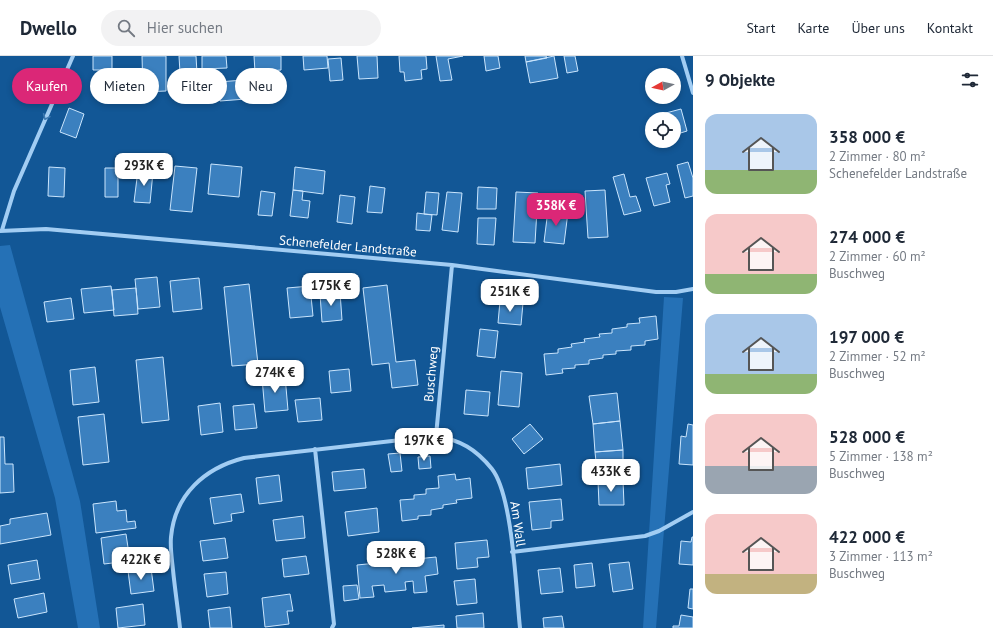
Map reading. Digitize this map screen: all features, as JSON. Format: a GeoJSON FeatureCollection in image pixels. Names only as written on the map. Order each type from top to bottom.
{"type":"FeatureCollection","features":[{"type":"Feature","properties":{"kind":"street"},"geometry":{"type":"LineString","coordinates":[[1,231],[14,190],[74,56]]}},
{"type":"Feature","properties":{"kind":"street"},"geometry":{"type":"LineString","coordinates":[[682,56],[693,93]]}},
{"type":"Feature","properties":{"kind":"street","name":"Schenefelder Landstraße"},"geometry":{"type":"LineString","coordinates":[[1,231],[46,229],[452,265],[656,292],[676,292],[693,289]]}},
{"type":"Feature","properties":{"kind":"street","name":"Buschweg"},"geometry":{"type":"LineString","coordinates":[[436,436],[452,265]]}},
{"type":"Feature","properties":{"kind":"street"},"geometry":{"type":"LineString","coordinates":[[180,628],[171,538],[174,519],[182,501],[209,471],[226,462],[244,458],[436,436]]}},
{"type":"Feature","properties":{"kind":"street","name":"Am Wall"},"geometry":{"type":"LineString","coordinates":[[436,436],[455,440],[476,452],[493,470],[506,500],[520,628]]}},
{"type":"Feature","properties":{"kind":"street"},"geometry":{"type":"LineString","coordinates":[[315,449],[333,616],[332,628]]}},
{"type":"Feature","properties":{"kind":"street"},"geometry":{"type":"LineString","coordinates":[[512,552],[645,536],[660,531],[693,512]]}},
{"type":"Feature","properties":{"kind":"shaded area"},"geometry":{"type":"Polygon","coordinates":[[[10,245],[80,501],[100,628],[78,628],[55,498],[0,307],[0,246],[10,245]]]}},
{"type":"Feature","properties":{"kind":"shaded area"},"geometry":{"type":"Polygon","coordinates":[[[664,297],[683,298],[656,628],[643,628],[664,297]]]}},
{"type":"Feature","properties":{"kind":"building"},"geometry":{"type":"Polygon","coordinates":[[[93,56],[112,56],[112,68],[93,68],[93,56]]]}},
{"type":"Feature","properties":{"kind":"building"},"geometry":{"type":"Polygon","coordinates":[[[142,56],[166,56],[166,91],[159,91],[159,68],[142,68],[142,56]]]}},
{"type":"Feature","properties":{"kind":"building"},"geometry":{"type":"Polygon","coordinates":[[[179,56],[196,56],[197,68],[180,68],[179,56]]]}},
{"type":"Feature","properties":{"kind":"building"},"geometry":{"type":"Polygon","coordinates":[[[202,56],[226,56],[227,68],[202,68],[202,56]]]}},
{"type":"Feature","properties":{"kind":"building"},"geometry":{"type":"Polygon","coordinates":[[[254,56],[281,56],[281,68],[255,68],[254,56]]]}},
{"type":"Feature","properties":{"kind":"building"},"geometry":{"type":"Polygon","coordinates":[[[303,56],[327,56],[328,68],[304,70],[303,56]]]}},
{"type":"Feature","properties":{"kind":"building"},"geometry":{"type":"Polygon","coordinates":[[[357,56],[377,56],[378,78],[359,79],[357,56]]]}},
{"type":"Feature","properties":{"kind":"building"},"geometry":{"type":"Polygon","coordinates":[[[399,56],[426,56],[427,69],[421,70],[422,79],[405,81],[404,72],[400,72],[399,56]]]}},
{"type":"Feature","properties":{"kind":"building"},"geometry":{"type":"Polygon","coordinates":[[[436,56],[463,56],[448,59],[452,80],[440,81],[436,56]]]}},
{"type":"Feature","properties":{"kind":"building"},"geometry":{"type":"Polygon","coordinates":[[[484,56],[498,56],[500,68],[486,71],[484,56]]]}},
{"type":"Feature","properties":{"kind":"building"},"geometry":{"type":"Polygon","coordinates":[[[525,56],[546,56],[547,58],[526,62],[525,56]]]}},
{"type":"Feature","properties":{"kind":"building"},"geometry":{"type":"Polygon","coordinates":[[[554,56],[558,78],[530,83],[526,62],[554,56]]]}},
{"type":"Feature","properties":{"kind":"building"},"geometry":{"type":"Polygon","coordinates":[[[564,56],[575,56],[578,71],[567,73],[564,56]]]}},
{"type":"Feature","properties":{"kind":"building"},"geometry":{"type":"Polygon","coordinates":[[[341,58],[343,80],[330,81],[328,59],[341,58]]]}},
{"type":"Feature","properties":{"kind":"building"},"geometry":{"type":"Polygon","coordinates":[[[227,81],[235,81],[235,100],[227,100],[227,81]]]}},
{"type":"Feature","properties":{"kind":"building"},"geometry":{"type":"Polygon","coordinates":[[[69,108],[84,114],[76,138],[60,132],[69,108]]]}},
{"type":"Feature","properties":{"kind":"building"},"geometry":{"type":"Polygon","coordinates":[[[681,109],[687,131],[681,133],[681,112],[670,112],[681,109]]]}},
{"type":"Feature","properties":{"kind":"building"},"geometry":{"type":"Polygon","coordinates":[[[688,162],[693,178],[693,196],[685,198],[677,165],[688,162]]]}},
{"type":"Feature","properties":{"kind":"building"},"geometry":{"type":"Polygon","coordinates":[[[211,164],[242,167],[239,197],[208,194],[211,164]]]}},
{"type":"Feature","properties":{"kind":"building"},"geometry":{"type":"Polygon","coordinates":[[[175,166],[197,168],[192,212],[170,210],[175,166]]]}},
{"type":"Feature","properties":{"kind":"building"},"geometry":{"type":"Polygon","coordinates":[[[49,167],[65,168],[64,197],[48,196],[49,167]]]}},
{"type":"Feature","properties":{"kind":"building"},"geometry":{"type":"Polygon","coordinates":[[[295,167],[325,171],[323,194],[293,190],[295,167]]]}},
{"type":"Feature","properties":{"kind":"building"},"geometry":{"type":"Polygon","coordinates":[[[105,168],[118,168],[118,197],[105,197],[105,168]]]}},
{"type":"Feature","properties":{"kind":"building"},"geometry":{"type":"Polygon","coordinates":[[[138,170],[153,172],[150,203],[134,202],[138,170]]]}},
{"type":"Feature","properties":{"kind":"building"},"geometry":{"type":"Polygon","coordinates":[[[667,173],[670,184],[666,185],[670,202],[654,206],[646,178],[667,173]]]}},
{"type":"Feature","properties":{"kind":"building"},"geometry":{"type":"Polygon","coordinates":[[[624,174],[630,197],[636,196],[641,211],[624,215],[613,177],[624,174]]]}},
{"type":"Feature","properties":{"kind":"building"},"geometry":{"type":"Polygon","coordinates":[[[370,186],[385,188],[382,213],[367,212],[370,186]]]}},
{"type":"Feature","properties":{"kind":"building"},"geometry":{"type":"Polygon","coordinates":[[[478,187],[497,188],[496,209],[477,209],[478,187]]]}},
{"type":"Feature","properties":{"kind":"building"},"geometry":{"type":"Polygon","coordinates":[[[293,190],[303,191],[302,200],[310,201],[308,218],[290,216],[293,190]]]}},
{"type":"Feature","properties":{"kind":"building"},"geometry":{"type":"Polygon","coordinates":[[[605,190],[608,237],[588,238],[585,191],[605,190]]]}},
{"type":"Feature","properties":{"kind":"building"},"geometry":{"type":"Polygon","coordinates":[[[261,191],[275,193],[272,216],[258,215],[261,191]]]}},
{"type":"Feature","properties":{"kind":"building"},"geometry":{"type":"Polygon","coordinates":[[[426,192],[439,193],[437,215],[424,214],[426,192]]]}},
{"type":"Feature","properties":{"kind":"building"},"geometry":{"type":"Polygon","coordinates":[[[447,192],[462,193],[458,232],[442,230],[447,192]]]}},
{"type":"Feature","properties":{"kind":"building"},"geometry":{"type":"Polygon","coordinates":[[[516,192],[538,193],[535,243],[513,242],[516,192]]]}},
{"type":"Feature","properties":{"kind":"building"},"geometry":{"type":"Polygon","coordinates":[[[340,195],[355,197],[352,224],[337,222],[340,195]]]}},
{"type":"Feature","properties":{"kind":"building"},"geometry":{"type":"Polygon","coordinates":[[[548,210],[568,212],[564,244],[544,242],[548,210]]]}},
{"type":"Feature","properties":{"kind":"building"},"geometry":{"type":"Polygon","coordinates":[[[417,213],[432,215],[430,231],[416,230],[417,213]]]}},
{"type":"Feature","properties":{"kind":"building"},"geometry":{"type":"Polygon","coordinates":[[[478,218],[496,218],[494,245],[477,244],[478,218]]]}},
{"type":"Feature","properties":{"kind":"building"},"geometry":{"type":"Polygon","coordinates":[[[157,277],[160,307],[138,309],[135,279],[157,277]]]}},
{"type":"Feature","properties":{"kind":"building"},"geometry":{"type":"Polygon","coordinates":[[[199,278],[202,309],[173,312],[170,281],[199,278]]]}},
{"type":"Feature","properties":{"kind":"building"},"geometry":{"type":"Polygon","coordinates":[[[249,284],[258,364],[232,366],[224,287],[249,284]]]}},
{"type":"Feature","properties":{"kind":"building"},"geometry":{"type":"Polygon","coordinates":[[[387,285],[396,362],[415,360],[418,385],[392,388],[389,363],[372,365],[363,288],[387,285]]]}},
{"type":"Feature","properties":{"kind":"building"},"geometry":{"type":"Polygon","coordinates":[[[111,286],[114,310],[84,313],[81,289],[111,286]]]}},
{"type":"Feature","properties":{"kind":"building"},"geometry":{"type":"Polygon","coordinates":[[[310,286],[313,316],[290,318],[287,288],[310,286]]]}},
{"type":"Feature","properties":{"kind":"building"},"geometry":{"type":"Polygon","coordinates":[[[136,288],[138,314],[114,316],[112,290],[136,288]]]}},
{"type":"Feature","properties":{"kind":"building"},"geometry":{"type":"Polygon","coordinates":[[[340,292],[342,320],[322,322],[320,294],[340,292]]]}},
{"type":"Feature","properties":{"kind":"building"},"geometry":{"type":"Polygon","coordinates":[[[71,298],[74,319],[47,322],[44,302],[71,298]]]}},
{"type":"Feature","properties":{"kind":"building"},"geometry":{"type":"Polygon","coordinates":[[[500,301],[523,303],[521,325],[498,323],[500,301]]]}},
{"type":"Feature","properties":{"kind":"building"},"geometry":{"type":"Polygon","coordinates":[[[656,316],[658,339],[645,341],[645,345],[631,346],[631,350],[616,351],[616,354],[603,355],[603,358],[589,360],[589,364],[575,365],[575,368],[562,369],[563,373],[546,375],[544,354],[558,353],[558,349],[572,347],[571,344],[585,342],[584,339],[600,337],[599,334],[612,333],[612,329],[627,327],[627,324],[640,323],[639,318],[656,316]]]}},
{"type":"Feature","properties":{"kind":"building"},"geometry":{"type":"Polygon","coordinates":[[[480,329],[498,331],[495,358],[477,356],[480,329]]]}},
{"type":"Feature","properties":{"kind":"building"},"geometry":{"type":"Polygon","coordinates":[[[163,357],[169,420],[142,423],[136,360],[163,357]]]}},
{"type":"Feature","properties":{"kind":"building"},"geometry":{"type":"Polygon","coordinates":[[[95,367],[99,402],[73,405],[70,370],[95,367]]]}},
{"type":"Feature","properties":{"kind":"building"},"geometry":{"type":"Polygon","coordinates":[[[349,369],[351,391],[331,393],[329,371],[349,369]]]}},
{"type":"Feature","properties":{"kind":"building"},"geometry":{"type":"Polygon","coordinates":[[[501,371],[522,373],[519,407],[498,405],[501,371]]]}},
{"type":"Feature","properties":{"kind":"building"},"geometry":{"type":"Polygon","coordinates":[[[285,376],[288,410],[265,412],[262,378],[285,376]]]}},
{"type":"Feature","properties":{"kind":"building"},"geometry":{"type":"Polygon","coordinates":[[[466,390],[490,392],[488,416],[464,414],[466,390]]]}},
{"type":"Feature","properties":{"kind":"building"},"geometry":{"type":"Polygon","coordinates":[[[617,393],[620,421],[593,424],[589,396],[617,393]]]}},
{"type":"Feature","properties":{"kind":"building"},"geometry":{"type":"Polygon","coordinates":[[[320,398],[322,420],[298,422],[295,400],[320,398]]]}},
{"type":"Feature","properties":{"kind":"building"},"geometry":{"type":"Polygon","coordinates":[[[220,403],[223,432],[201,435],[198,406],[220,403]]]}},
{"type":"Feature","properties":{"kind":"building"},"geometry":{"type":"Polygon","coordinates":[[[254,404],[257,428],[235,430],[233,406],[254,404]]]}},
{"type":"Feature","properties":{"kind":"building"},"geometry":{"type":"Polygon","coordinates":[[[104,414],[109,462],[83,465],[78,417],[104,414]]]}},
{"type":"Feature","properties":{"kind":"building"},"geometry":{"type":"Polygon","coordinates":[[[620,421],[623,450],[595,452],[593,424],[620,421]]]}},
{"type":"Feature","properties":{"kind":"building"},"geometry":{"type":"Polygon","coordinates":[[[530,424],[543,439],[524,454],[512,439],[530,424]]]}},
{"type":"Feature","properties":{"kind":"building"},"geometry":{"type":"Polygon","coordinates":[[[688,424],[693,425],[693,465],[679,464],[681,436],[686,437],[688,424]]]}},
{"type":"Feature","properties":{"kind":"building"},"geometry":{"type":"Polygon","coordinates":[[[0,437],[4,437],[5,464],[13,464],[14,492],[0,493],[0,437]]]}},
{"type":"Feature","properties":{"kind":"building"},"geometry":{"type":"Polygon","coordinates":[[[623,450],[623,480],[598,481],[595,452],[623,450]]]}},
{"type":"Feature","properties":{"kind":"building"},"geometry":{"type":"Polygon","coordinates":[[[400,453],[402,471],[391,472],[388,454],[400,453]]]}},
{"type":"Feature","properties":{"kind":"building"},"geometry":{"type":"Polygon","coordinates":[[[430,456],[431,468],[419,469],[418,457],[430,456]]]}},
{"type":"Feature","properties":{"kind":"building"},"geometry":{"type":"Polygon","coordinates":[[[560,464],[562,485],[528,489],[526,468],[560,464]]]}},
{"type":"Feature","properties":{"kind":"building"},"geometry":{"type":"Polygon","coordinates":[[[364,469],[366,488],[334,491],[332,472],[364,469]]]}},
{"type":"Feature","properties":{"kind":"building"},"geometry":{"type":"Polygon","coordinates":[[[455,474],[456,480],[470,478],[472,498],[456,500],[457,503],[443,505],[443,508],[431,510],[431,515],[418,516],[418,519],[402,521],[400,500],[414,499],[414,495],[426,494],[426,489],[439,488],[438,476],[455,474]]]}},
{"type":"Feature","properties":{"kind":"building"},"geometry":{"type":"Polygon","coordinates":[[[279,475],[282,501],[259,504],[256,478],[279,475]]]}},
{"type":"Feature","properties":{"kind":"building"},"geometry":{"type":"Polygon","coordinates":[[[623,480],[624,505],[599,505],[598,481],[623,480]]]}},
{"type":"Feature","properties":{"kind":"building"},"geometry":{"type":"Polygon","coordinates":[[[241,494],[244,512],[231,514],[232,521],[214,524],[210,498],[241,494]]]}},
{"type":"Feature","properties":{"kind":"building"},"geometry":{"type":"Polygon","coordinates":[[[561,499],[563,520],[551,521],[551,528],[532,530],[529,502],[561,499]]]}},
{"type":"Feature","properties":{"kind":"building"},"geometry":{"type":"Polygon","coordinates":[[[116,501],[117,511],[126,510],[127,522],[135,521],[136,528],[96,533],[93,504],[116,501]]]}},
{"type":"Feature","properties":{"kind":"building"},"geometry":{"type":"Polygon","coordinates":[[[377,508],[379,532],[348,536],[345,512],[377,508]]]}},
{"type":"Feature","properties":{"kind":"building"},"geometry":{"type":"Polygon","coordinates":[[[47,513],[51,535],[0,544],[0,526],[10,524],[10,519],[47,513]]]}},
{"type":"Feature","properties":{"kind":"building"},"geometry":{"type":"Polygon","coordinates":[[[303,516],[305,538],[276,541],[273,520],[303,516]]]}},
{"type":"Feature","properties":{"kind":"building"},"geometry":{"type":"Polygon","coordinates":[[[126,534],[130,561],[104,564],[101,538],[126,534]]]}},
{"type":"Feature","properties":{"kind":"building"},"geometry":{"type":"Polygon","coordinates":[[[692,537],[693,565],[679,564],[681,541],[691,542],[692,537]]]}},
{"type":"Feature","properties":{"kind":"building"},"geometry":{"type":"Polygon","coordinates":[[[225,538],[228,558],[203,561],[200,541],[225,538]]]}},
{"type":"Feature","properties":{"kind":"building"},"geometry":{"type":"Polygon","coordinates":[[[487,540],[489,557],[477,558],[478,567],[457,569],[455,543],[487,540]]]}},
{"type":"Feature","properties":{"kind":"building"},"geometry":{"type":"Polygon","coordinates":[[[306,556],[309,574],[284,577],[282,559],[306,556]]]}},
{"type":"Feature","properties":{"kind":"building"},"geometry":{"type":"Polygon","coordinates":[[[436,557],[438,574],[425,576],[427,592],[414,593],[413,581],[405,582],[406,590],[385,592],[384,585],[372,586],[374,597],[360,598],[357,565],[436,557]]]}},
{"type":"Feature","properties":{"kind":"building"},"geometry":{"type":"Polygon","coordinates":[[[37,560],[40,579],[11,584],[8,565],[37,560]]]}},
{"type":"Feature","properties":{"kind":"building"},"geometry":{"type":"Polygon","coordinates":[[[629,562],[633,589],[613,592],[609,564],[629,562]]]}},
{"type":"Feature","properties":{"kind":"building"},"geometry":{"type":"Polygon","coordinates":[[[592,563],[595,586],[576,588],[574,565],[592,563]]]}},
{"type":"Feature","properties":{"kind":"building"},"geometry":{"type":"Polygon","coordinates":[[[151,568],[154,591],[131,594],[128,571],[151,568]]]}},
{"type":"Feature","properties":{"kind":"building"},"geometry":{"type":"Polygon","coordinates":[[[560,568],[563,592],[541,594],[538,570],[560,568]]]}},
{"type":"Feature","properties":{"kind":"building"},"geometry":{"type":"Polygon","coordinates":[[[226,572],[228,594],[207,597],[204,574],[226,572]]]}},
{"type":"Feature","properties":{"kind":"building"},"geometry":{"type":"Polygon","coordinates":[[[475,579],[477,603],[457,605],[454,581],[475,579]]]}},
{"type":"Feature","properties":{"kind":"building"},"geometry":{"type":"Polygon","coordinates":[[[357,585],[359,599],[344,601],[343,586],[357,585]]]}},
{"type":"Feature","properties":{"kind":"building"},"geometry":{"type":"Polygon","coordinates":[[[690,589],[693,589],[693,609],[688,608],[690,589]]]}},
{"type":"Feature","properties":{"kind":"building"},"geometry":{"type":"Polygon","coordinates":[[[44,593],[47,612],[18,618],[14,599],[44,593]]]}},
{"type":"Feature","properties":{"kind":"building"},"geometry":{"type":"Polygon","coordinates":[[[290,594],[293,611],[287,611],[289,624],[265,627],[262,598],[290,594]]]}},
{"type":"Feature","properties":{"kind":"building"},"geometry":{"type":"Polygon","coordinates":[[[143,604],[145,625],[118,628],[116,608],[143,604]]]}},
{"type":"Feature","properties":{"kind":"building"},"geometry":{"type":"Polygon","coordinates":[[[230,607],[232,628],[210,628],[208,610],[230,607]]]}},
{"type":"Feature","properties":{"kind":"building"},"geometry":{"type":"Polygon","coordinates":[[[483,613],[484,628],[457,628],[456,616],[483,613]]]}},
{"type":"Feature","properties":{"kind":"building"},"geometry":{"type":"Polygon","coordinates":[[[681,615],[693,617],[693,628],[673,628],[673,626],[679,626],[681,615]]]}},
{"type":"Feature","properties":{"kind":"building"},"geometry":{"type":"Polygon","coordinates":[[[562,616],[564,628],[544,628],[543,618],[562,616]]]}},
{"type":"Feature","properties":{"kind":"building"},"geometry":{"type":"Polygon","coordinates":[[[444,625],[444,628],[412,628],[444,625]]]}}]}
